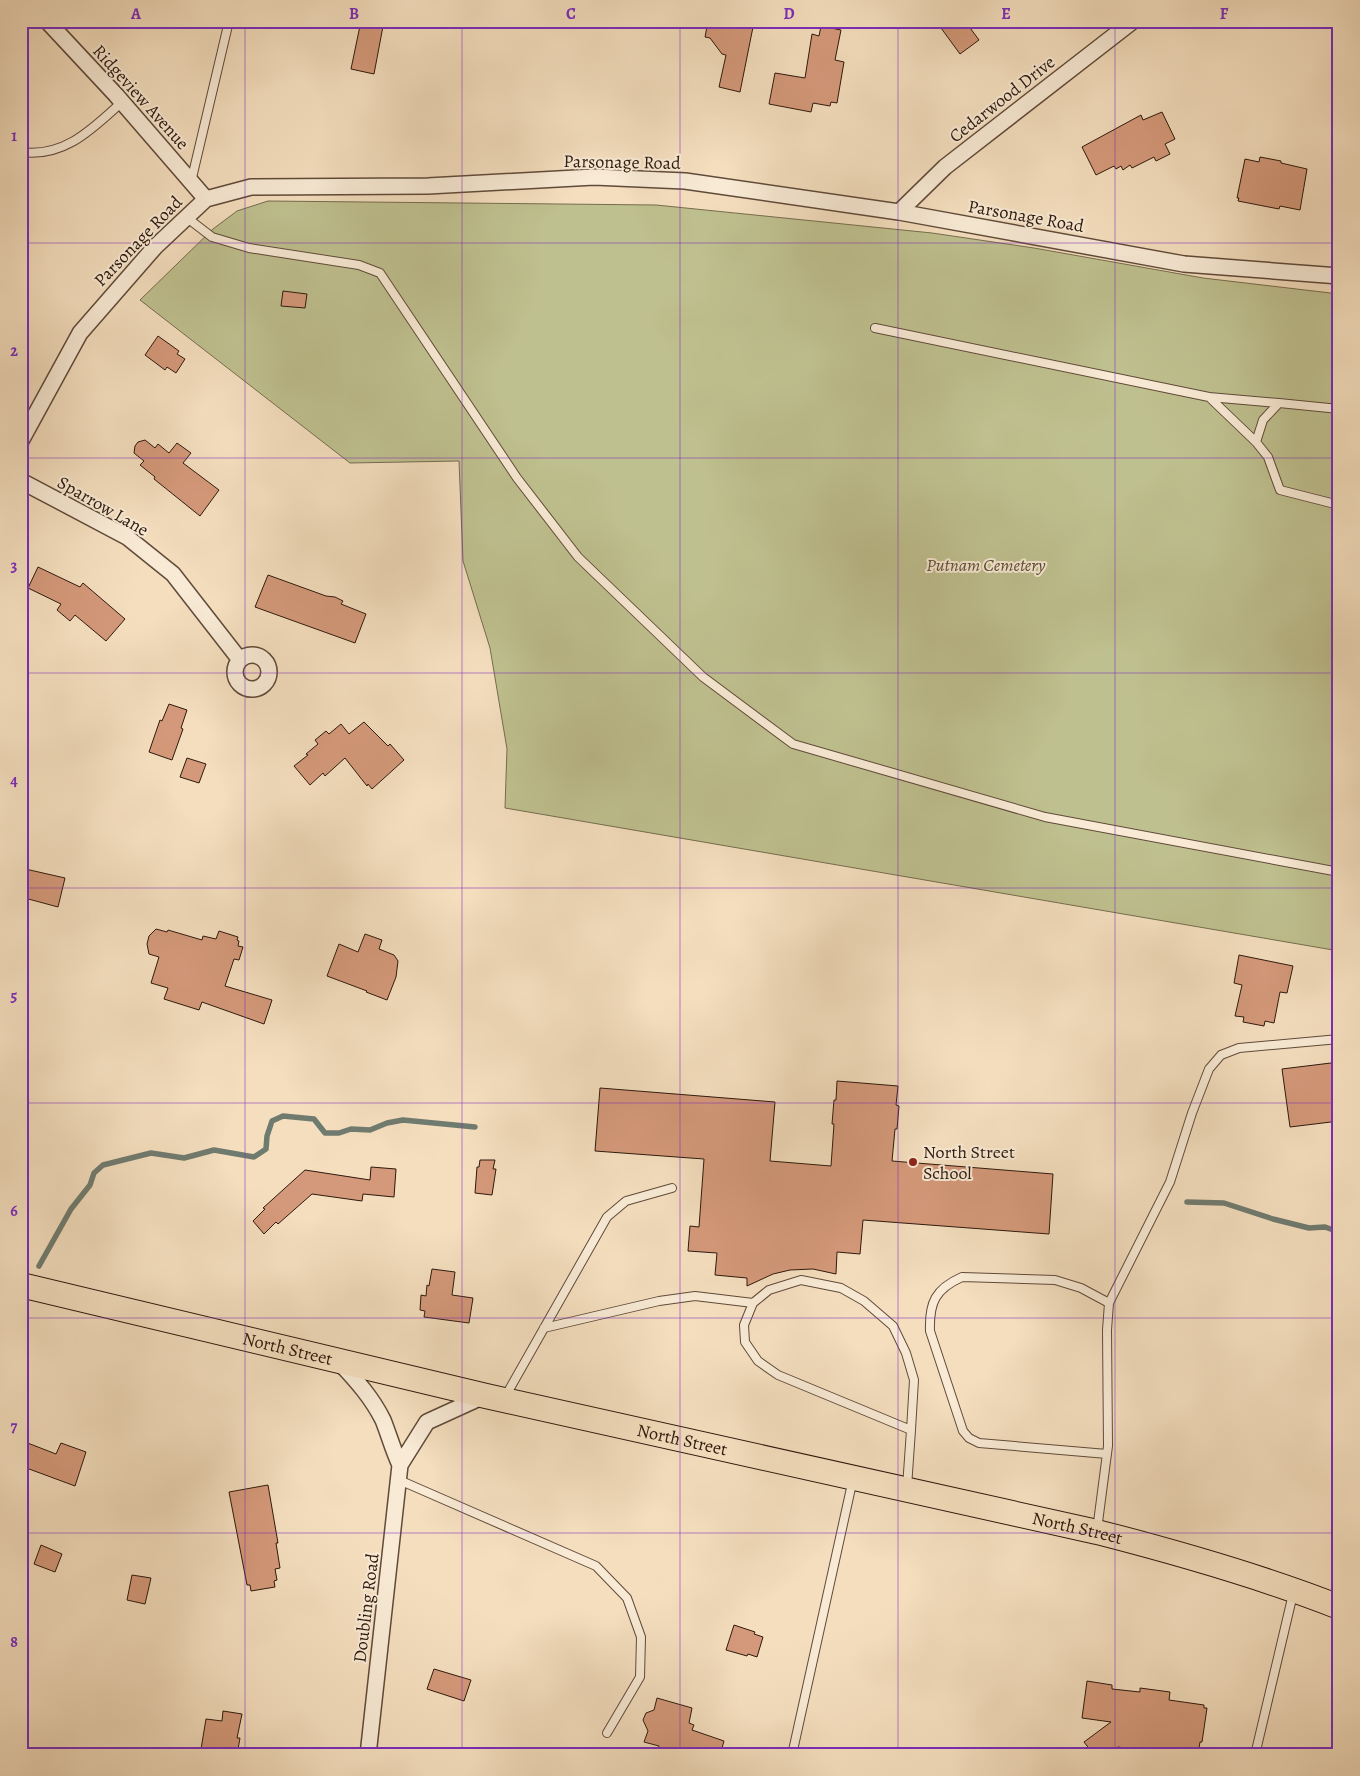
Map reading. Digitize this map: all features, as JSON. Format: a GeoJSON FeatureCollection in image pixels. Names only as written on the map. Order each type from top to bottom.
{"type":"FeatureCollection","features":[{"type":"Feature","properties":{"kind":"main road","name":"North Street"},"geometry":{"type":"LineString","coordinates":[[21,1286],[495,1397],[1097,1532],[1180,1554],[1294,1590],[1339,1607]]}},
{"type":"Feature","properties":{"kind":"street","name":"Ridgeview Avenue"},"geometry":{"type":"LineString","coordinates":[[47,21],[122,102],[206,199]]}},
{"type":"Feature","properties":{"kind":"street","name":"Cedarwood Drive"},"geometry":{"type":"LineString","coordinates":[[899,212],[945,167],[1133,21]]}},
{"type":"Feature","properties":{"kind":"street","name":"Parsonage Road"},"geometry":{"type":"LineString","coordinates":[[21,441],[80,333],[149,254],[206,199],[251,187],[428,186],[594,178],[685,181],[899,212],[1184,264],[1339,276]]}},
{"type":"Feature","properties":{"kind":"street","name":"Sparrow Lane"},"geometry":{"type":"LineString","coordinates":[[21,481],[127,538],[173,574],[240,660]]}},
{"type":"Feature","properties":{"kind":"street","name":"Doubling Road"},"geometry":{"type":"LineString","coordinates":[[337,1360],[364,1388],[383,1420],[400,1472]]}},
{"type":"Feature","properties":{"kind":"street","name":"Doubling Road"},"geometry":{"type":"LineString","coordinates":[[368,1755],[400,1472],[427,1422],[495,1397]]}},
{"type":"Feature","properties":{"kind":"lane"},"geometry":{"type":"LineString","coordinates":[[191,182],[229,21]]}},
{"type":"Feature","properties":{"kind":"lane"},"geometry":{"type":"LineString","coordinates":[[21,152],[59,150],[87,134],[122,102]]}},
{"type":"Feature","properties":{"kind":"lane"},"geometry":{"type":"LineString","coordinates":[[186,217],[212,237],[249,248],[359,265],[380,273],[517,478],[578,557],[703,677],[793,744],[1045,817],[1339,872]]}},
{"type":"Feature","properties":{"kind":"lane"},"geometry":{"type":"LineString","coordinates":[[875,328],[1209,397],[1339,409]]}},
{"type":"Feature","properties":{"kind":"lane"},"geometry":{"type":"LineString","coordinates":[[1209,397],[1256,442],[1268,457],[1280,490],[1339,505]]}},
{"type":"Feature","properties":{"kind":"lane"},"geometry":{"type":"LineString","coordinates":[[1256,442],[1263,420],[1279,403]]}},
{"type":"Feature","properties":{"kind":"lane"},"geometry":{"type":"LineString","coordinates":[[1097,1532],[1108,1454],[1107,1330],[1109,1303],[1170,1182],[1209,1069],[1221,1055],[1239,1048],[1339,1039]]}},
{"type":"Feature","properties":{"kind":"lane"},"geometry":{"type":"LineString","coordinates":[[495,1397],[544,1328],[607,1217],[626,1202],[672,1188]]}},
{"type":"Feature","properties":{"kind":"lane"},"geometry":{"type":"LineString","coordinates":[[1108,1454],[979,1442],[969,1438],[963,1431],[930,1331],[929,1316],[932,1302],[940,1290],[952,1281],[962,1277],[1055,1280],[1081,1288],[1109,1303]]}},
{"type":"Feature","properties":{"kind":"lane"},"geometry":{"type":"LineString","coordinates":[[907,1489],[911,1430],[914,1380],[906,1353],[893,1326],[864,1301],[840,1288],[800,1280],[769,1290],[753,1304],[744,1324],[745,1342],[758,1360],[778,1375],[911,1430]]}},
{"type":"Feature","properties":{"kind":"lane"},"geometry":{"type":"LineString","coordinates":[[544,1328],[659,1301],[695,1296],[753,1304]]}},
{"type":"Feature","properties":{"kind":"lane"},"geometry":{"type":"LineString","coordinates":[[400,1472],[596,1566],[626,1598],[641,1637],[640,1676],[607,1732]]}},
{"type":"Feature","properties":{"kind":"lane"},"geometry":{"type":"LineString","coordinates":[[792,1755],[853,1477]]}},
{"type":"Feature","properties":{"kind":"lane"},"geometry":{"type":"LineString","coordinates":[[1255,1755],[1294,1590]]}},
{"type":"Feature","properties":{"kind":"green space","name":"Putnam Cemetery"},"geometry":{"type":"Polygon","coordinates":[[[268,201],[656,205],[932,233],[1034,248],[1203,278],[1339,294],[1339,951],[505,808],[507,749],[490,648],[463,561],[459,461],[350,463],[140,300],[213,229],[237,211],[268,201]]]}},
{"type":"Feature","properties":{"kind":"building"},"geometry":{"type":"Polygon","coordinates":[[[361,21],[384,21],[374,74],[351,69],[361,21]]]}},
{"type":"Feature","properties":{"kind":"building"},"geometry":{"type":"Polygon","coordinates":[[[708,21],[750,21],[749,26],[753,27],[740,92],[719,87],[726,55],[722,54],[710,38],[705,37],[708,21]]]}},
{"type":"Feature","properties":{"kind":"building"},"geometry":{"type":"Polygon","coordinates":[[[950,21],[965,21],[979,40],[960,54],[941,28],[950,21]]]}},
{"type":"Feature","properties":{"kind":"building"},"geometry":{"type":"Polygon","coordinates":[[[821,26],[841,30],[835,60],[844,62],[837,103],[831,102],[830,106],[813,103],[811,112],[769,104],[775,73],[805,78],[812,34],[819,36],[821,26]]]}},
{"type":"Feature","properties":{"kind":"building"},"geometry":{"type":"Polygon","coordinates":[[[1162,112],[1175,139],[1165,144],[1170,154],[1156,161],[1154,157],[1132,168],[1130,165],[1123,170],[1121,166],[1116,169],[1114,166],[1096,175],[1082,147],[1141,115],[1143,120],[1162,112]]]}},
{"type":"Feature","properties":{"kind":"building"},"geometry":{"type":"Polygon","coordinates":[[[1260,157],[1307,169],[1300,210],[1280,206],[1279,209],[1238,201],[1245,159],[1259,162],[1260,157]]]}},
{"type":"Feature","properties":{"kind":"building"},"geometry":{"type":"Polygon","coordinates":[[[283,291],[307,294],[305,308],[281,306],[283,291]]]}},
{"type":"Feature","properties":{"kind":"building"},"geometry":{"type":"Polygon","coordinates":[[[158,336],[179,351],[177,354],[185,359],[176,373],[167,367],[165,370],[145,355],[158,336]]]}},
{"type":"Feature","properties":{"kind":"building"},"geometry":{"type":"Polygon","coordinates":[[[145,440],[155,448],[158,444],[169,453],[177,443],[191,453],[183,463],[219,490],[200,516],[154,479],[155,477],[140,465],[144,461],[134,453],[135,446],[138,442],[145,440]]]}},
{"type":"Feature","properties":{"kind":"building"},"geometry":{"type":"Polygon","coordinates":[[[38,567],[80,587],[83,583],[125,619],[106,641],[75,615],[70,621],[57,610],[61,604],[28,588],[38,567]]]}},
{"type":"Feature","properties":{"kind":"building"},"geometry":{"type":"Polygon","coordinates":[[[268,575],[326,596],[335,597],[343,601],[341,604],[366,614],[355,643],[255,607],[268,575]]]}},
{"type":"Feature","properties":{"kind":"building"},"geometry":{"type":"Polygon","coordinates":[[[169,704],[187,710],[181,728],[183,729],[172,760],[149,752],[160,720],[162,721],[169,704]]]}},
{"type":"Feature","properties":{"kind":"building"},"geometry":{"type":"Polygon","coordinates":[[[364,722],[388,746],[390,744],[404,760],[372,789],[368,784],[367,786],[345,758],[325,776],[323,773],[310,785],[294,766],[318,744],[315,740],[326,731],[329,734],[341,724],[349,734],[364,722]]]}},
{"type":"Feature","properties":{"kind":"building"},"geometry":{"type":"Polygon","coordinates":[[[187,758],[206,764],[199,783],[180,777],[187,758]]]}},
{"type":"Feature","properties":{"kind":"building"},"geometry":{"type":"Polygon","coordinates":[[[21,868],[65,878],[58,907],[21,897],[21,868]]]}},
{"type":"Feature","properties":{"kind":"building"},"geometry":{"type":"Polygon","coordinates":[[[156,929],[167,932],[168,930],[202,940],[203,936],[216,939],[219,931],[238,937],[238,946],[243,947],[239,960],[234,959],[225,986],[272,1000],[264,1024],[202,1002],[199,1010],[164,999],[168,988],[151,983],[159,957],[149,954],[147,944],[149,936],[156,929]]]}},
{"type":"Feature","properties":{"kind":"building"},"geometry":{"type":"Polygon","coordinates":[[[365,934],[382,940],[379,949],[394,955],[398,961],[396,977],[387,1000],[327,976],[339,944],[358,952],[365,934]]]}},
{"type":"Feature","properties":{"kind":"building"},"geometry":{"type":"Polygon","coordinates":[[[1239,955],[1293,966],[1287,993],[1280,992],[1274,1023],[1265,1021],[1264,1026],[1243,1022],[1244,1017],[1235,1016],[1242,985],[1234,983],[1239,955]]]}},
{"type":"Feature","properties":{"kind":"building"},"geometry":{"type":"Polygon","coordinates":[[[1339,1062],[1339,1121],[1290,1127],[1282,1069],[1339,1062]]]}},
{"type":"Feature","properties":{"kind":"building"},"geometry":{"type":"Polygon","coordinates":[[[837,1081],[898,1086],[896,1105],[899,1106],[892,1161],[1053,1174],[1049,1234],[863,1220],[860,1254],[837,1252],[836,1274],[813,1269],[790,1270],[773,1274],[747,1286],[747,1278],[715,1275],[717,1253],[688,1251],[690,1226],[699,1227],[704,1159],[595,1151],[600,1088],[775,1102],[770,1161],[831,1166],[834,1124],[832,1124],[837,1081]]]}},
{"type":"Feature","properties":{"kind":"building"},"geometry":{"type":"Polygon","coordinates":[[[480,1160],[495,1160],[493,1169],[496,1169],[492,1195],[475,1193],[477,1167],[479,1167],[480,1160]]]}},
{"type":"Feature","properties":{"kind":"building"},"geometry":{"type":"Polygon","coordinates":[[[371,1167],[396,1169],[394,1197],[363,1194],[362,1201],[312,1194],[278,1224],[276,1222],[264,1234],[253,1221],[265,1209],[263,1208],[305,1170],[370,1180],[371,1167]]]}},
{"type":"Feature","properties":{"kind":"building"},"geometry":{"type":"Polygon","coordinates":[[[432,1269],[455,1272],[452,1295],[473,1298],[469,1323],[424,1317],[425,1311],[420,1310],[421,1295],[426,1296],[432,1269]]]}},
{"type":"Feature","properties":{"kind":"building"},"geometry":{"type":"Polygon","coordinates":[[[25,1442],[56,1454],[61,1443],[86,1452],[75,1486],[21,1466],[21,1452],[25,1442]]]}},
{"type":"Feature","properties":{"kind":"building"},"geometry":{"type":"Polygon","coordinates":[[[268,1485],[278,1543],[276,1543],[280,1568],[275,1569],[277,1580],[274,1581],[275,1587],[251,1591],[250,1585],[247,1585],[229,1492],[268,1485]]]}},
{"type":"Feature","properties":{"kind":"building"},"geometry":{"type":"Polygon","coordinates":[[[41,1545],[62,1554],[55,1572],[34,1564],[41,1545]]]}},
{"type":"Feature","properties":{"kind":"building"},"geometry":{"type":"Polygon","coordinates":[[[132,1575],[151,1578],[145,1604],[127,1600],[132,1575]]]}},
{"type":"Feature","properties":{"kind":"building"},"geometry":{"type":"Polygon","coordinates":[[[734,1625],[755,1632],[754,1634],[763,1637],[757,1657],[726,1650],[734,1625]]]}},
{"type":"Feature","properties":{"kind":"building"},"geometry":{"type":"Polygon","coordinates":[[[434,1669],[471,1680],[464,1701],[427,1689],[434,1669]]]}},
{"type":"Feature","properties":{"kind":"building"},"geometry":{"type":"Polygon","coordinates":[[[1087,1681],[1112,1685],[1112,1689],[1140,1692],[1140,1688],[1170,1692],[1169,1700],[1204,1705],[1204,1708],[1207,1708],[1198,1755],[1171,1755],[1118,1747],[1107,1755],[1094,1755],[1084,1742],[1111,1722],[1082,1718],[1087,1681]]]}},
{"type":"Feature","properties":{"kind":"building"},"geometry":{"type":"Polygon","coordinates":[[[657,1698],[692,1708],[689,1723],[694,1725],[692,1730],[724,1741],[720,1755],[657,1755],[659,1746],[644,1742],[648,1731],[643,1720],[646,1713],[654,1710],[657,1698]]]}},
{"type":"Feature","properties":{"kind":"building"},"geometry":{"type":"Polygon","coordinates":[[[223,1711],[242,1714],[237,1738],[240,1738],[237,1755],[214,1755],[215,1752],[201,1749],[206,1719],[222,1721],[223,1711]]]}},
{"type":"Feature","properties":{"kind":"waterway"},"geometry":{"type":"LineString","coordinates":[[39,1266],[71,1209],[90,1185],[94,1173],[103,1165],[151,1153],[184,1158],[214,1150],[254,1157],[266,1149],[267,1136],[272,1121],[283,1116],[314,1119],[325,1133],[339,1133],[351,1129],[370,1130],[387,1123],[403,1120],[475,1127]]}},
{"type":"Feature","properties":{"kind":"waterway"},"geometry":{"type":"LineString","coordinates":[[1187,1202],[1224,1203],[1273,1219],[1309,1228],[1325,1227],[1339,1232]]}},
{"type":"Feature","properties":{"kind":"place","name":"North Street School"},"geometry":{"type":"Point","coordinates":[913,1162]}}]}
